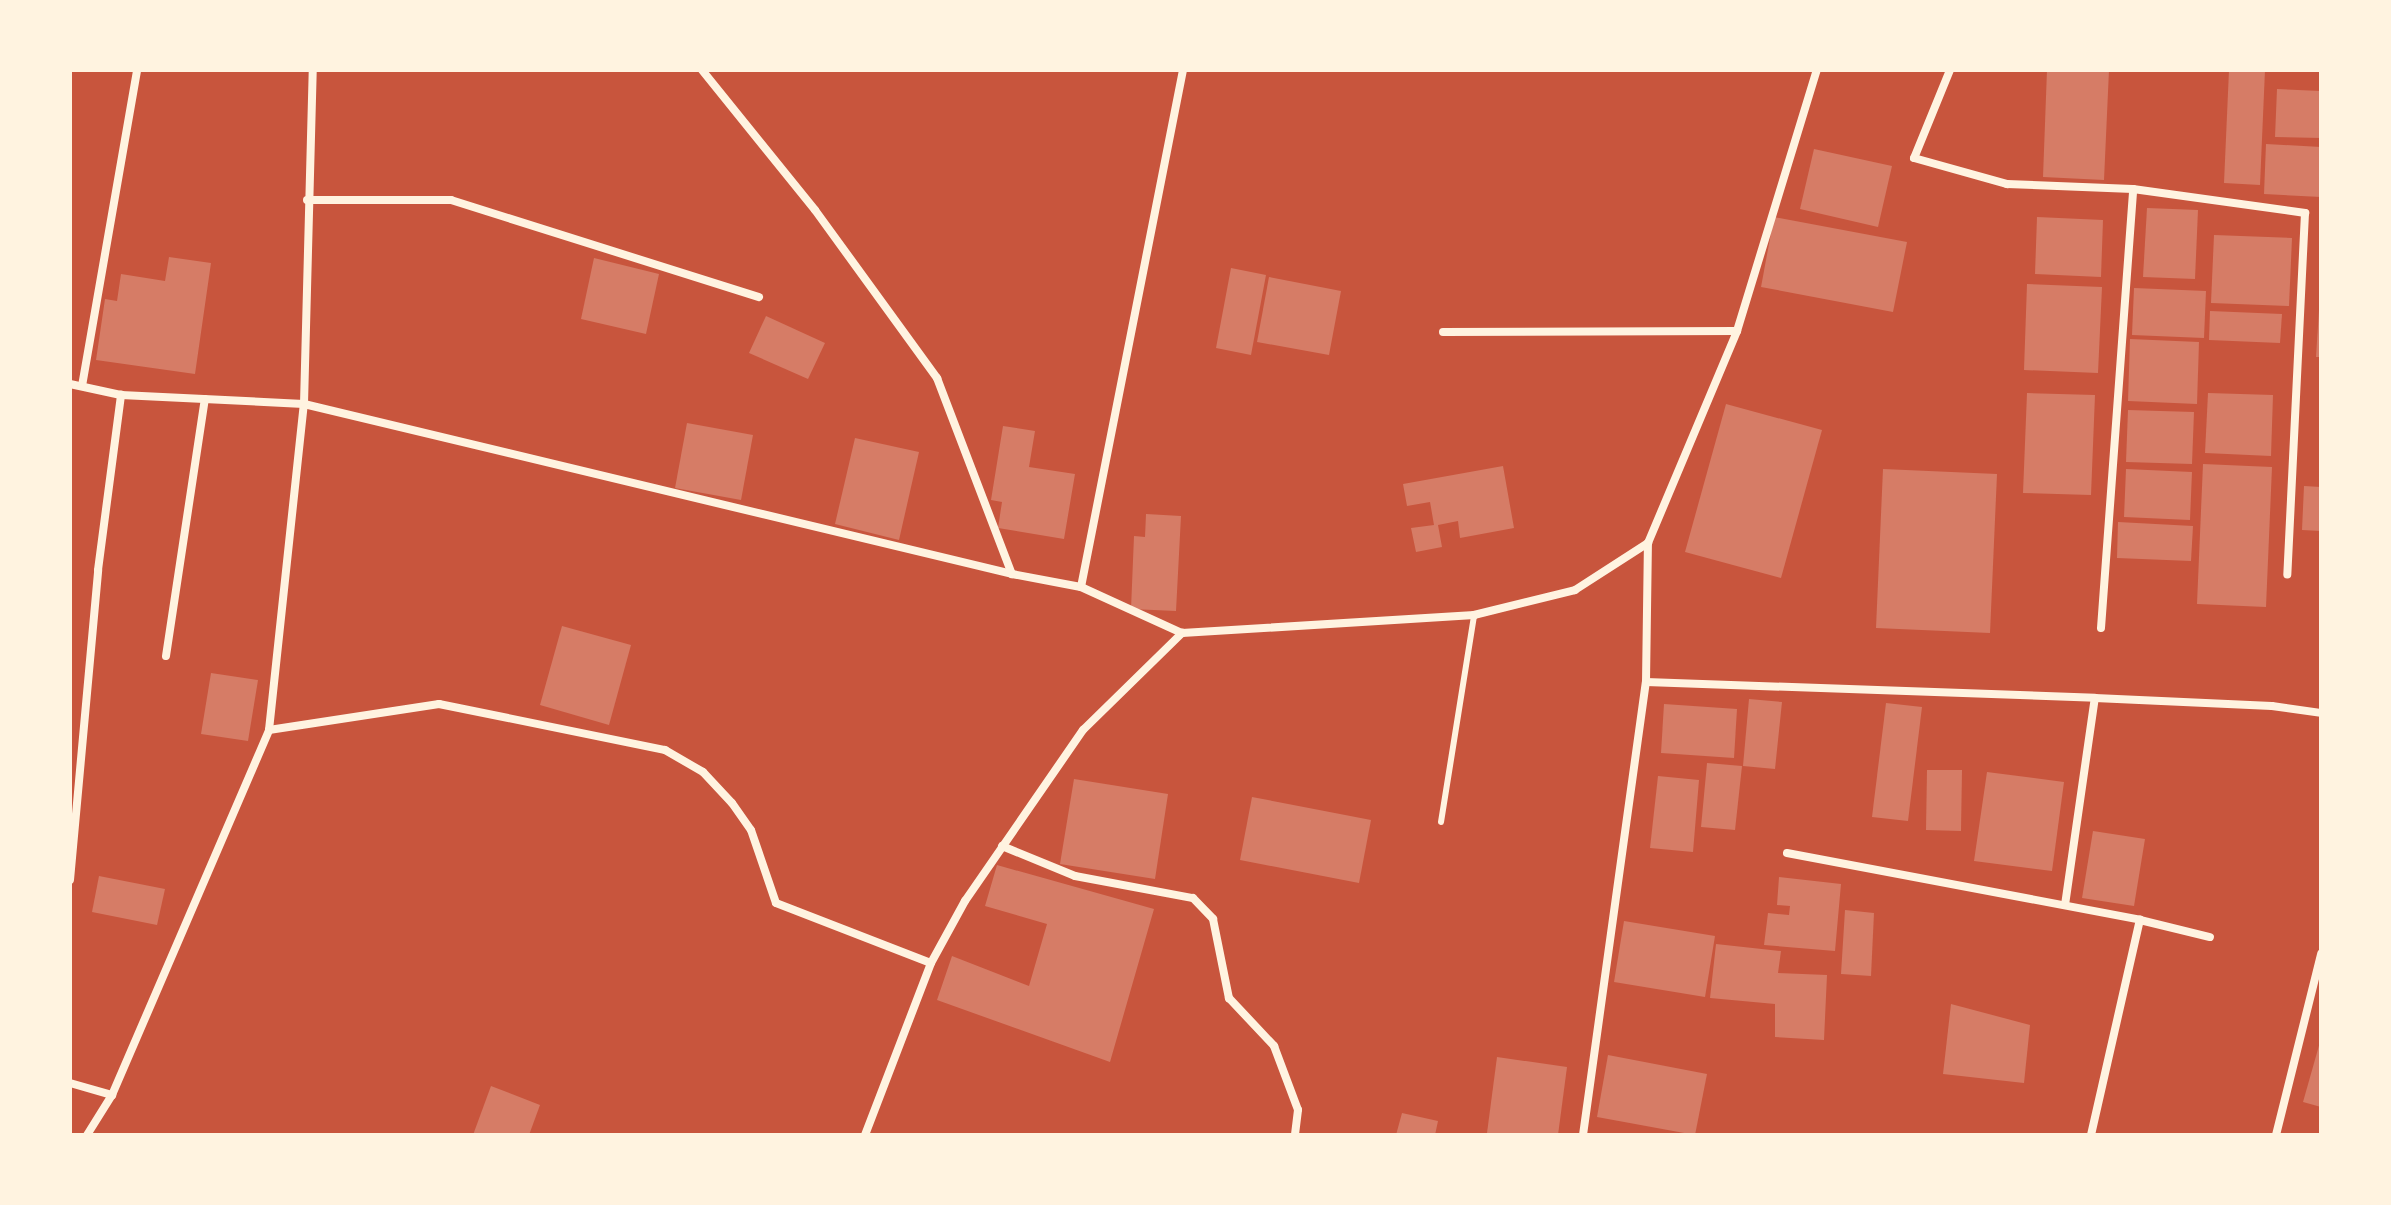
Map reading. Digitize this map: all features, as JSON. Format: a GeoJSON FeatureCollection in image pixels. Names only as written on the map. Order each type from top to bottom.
{"type":"FeatureCollection","features":[{"type":"Feature","properties":{"kind":"street"},"geometry":{"type":"LineString","coordinates":[[82,386],[137,70]]}},
{"type":"Feature","properties":{"kind":"street"},"geometry":{"type":"LineString","coordinates":[[87,1135],[112,1095],[269,730],[304,404],[307,200],[313,70]]}},
{"type":"Feature","properties":{"kind":"street"},"geometry":{"type":"LineString","coordinates":[[702,70],[815,210],[937,378],[1012,574]]}},
{"type":"Feature","properties":{"kind":"street"},"geometry":{"type":"LineString","coordinates":[[1081,587],[1183,70]]}},
{"type":"Feature","properties":{"kind":"street"},"geometry":{"type":"LineString","coordinates":[[1586,1134],[1646,682],[1648,543],[1737,331],[1817,70]]}},
{"type":"Feature","properties":{"kind":"street"},"geometry":{"type":"LineString","coordinates":[[1950,70],[1914,158],[2007,184],[2133,189],[2305,213],[2287,575]]}},
{"type":"Feature","properties":{"kind":"street"},"geometry":{"type":"LineString","coordinates":[[2101,628],[2133,189]]}},
{"type":"Feature","properties":{"kind":"street"},"geometry":{"type":"LineString","coordinates":[[307,200],[451,200],[759,297]]}},
{"type":"Feature","properties":{"kind":"street"},"geometry":{"type":"LineString","coordinates":[[1443,332],[1737,331]]}},
{"type":"Feature","properties":{"kind":"street"},"geometry":{"type":"LineString","coordinates":[[70,384],[121,395],[304,404],[1012,574],[1081,587],[1182,633],[1474,615],[1575,590],[1648,543]]}},
{"type":"Feature","properties":{"kind":"street"},"geometry":{"type":"LineString","coordinates":[[70,880],[98,570],[121,395]]}},
{"type":"Feature","properties":{"kind":"street"},"geometry":{"type":"LineString","coordinates":[[166,656],[205,399]]}},
{"type":"Feature","properties":{"kind":"street"},"geometry":{"type":"LineString","coordinates":[[865,1135],[931,963],[965,901],[1083,730],[1182,633]]}},
{"type":"Feature","properties":{"kind":"street"},"geometry":{"type":"LineString","coordinates":[[1646,682],[2272,706],[2321,713]]}},
{"type":"Feature","properties":{"kind":"street"},"geometry":{"type":"LineString","coordinates":[[2065,905],[2095,698]]}},
{"type":"Feature","properties":{"kind":"street"},"geometry":{"type":"LineString","coordinates":[[269,730],[439,704],[665,750],[703,772],[738,812],[751,830],[776,903],[931,963]]}},
{"type":"Feature","properties":{"kind":"street"},"geometry":{"type":"LineString","coordinates":[[1002,846],[1075,876],[1193,898],[1213,919],[1229,998],[1274,1046],[1298,1110],[1295,1135]]}},
{"type":"Feature","properties":{"kind":"street"},"geometry":{"type":"LineString","coordinates":[[1787,853],[2065,905],[2210,937]]}},
{"type":"Feature","properties":{"kind":"street"},"geometry":{"type":"LineString","coordinates":[[2091,1135],[2140,920]]}},
{"type":"Feature","properties":{"kind":"street"},"geometry":{"type":"LineString","coordinates":[[2276,1135],[2321,954]]}},
{"type":"Feature","properties":{"kind":"street"},"geometry":{"type":"LineString","coordinates":[[70,1083],[112,1095]]}},
{"type":"Feature","properties":{"kind":"lane"},"geometry":{"type":"LineString","coordinates":[[1441,822],[1474,615]]}},
{"type":"Feature","properties":{"kind":"building"},"geometry":{"type":"Polygon","coordinates":[[[2047,70],[2109,70],[2104,180],[2043,177],[2047,70]]]}},
{"type":"Feature","properties":{"kind":"building"},"geometry":{"type":"Polygon","coordinates":[[[2229,70],[2265,70],[2260,185],[2224,183],[2229,70]]]}},
{"type":"Feature","properties":{"kind":"building"},"geometry":{"type":"Polygon","coordinates":[[[2277,89],[2321,91],[2321,138],[2275,137],[2277,89]]]}},
{"type":"Feature","properties":{"kind":"building"},"geometry":{"type":"Polygon","coordinates":[[[2266,144],[2321,147],[2321,197],[2264,194],[2266,144]]]}},
{"type":"Feature","properties":{"kind":"building"},"geometry":{"type":"Polygon","coordinates":[[[1814,149],[1892,166],[1878,227],[1800,209],[1814,149]]]}},
{"type":"Feature","properties":{"kind":"building"},"geometry":{"type":"Polygon","coordinates":[[[2147,208],[2198,210],[2195,279],[2143,277],[2147,208]]]}},
{"type":"Feature","properties":{"kind":"building"},"geometry":{"type":"Polygon","coordinates":[[[1774,217],[1907,242],[1893,312],[1761,287],[1774,217]]]}},
{"type":"Feature","properties":{"kind":"building"},"geometry":{"type":"Polygon","coordinates":[[[2037,217],[2103,220],[2101,277],[2035,274],[2037,217]]]}},
{"type":"Feature","properties":{"kind":"building"},"geometry":{"type":"Polygon","coordinates":[[[2214,235],[2292,238],[2289,306],[2211,303],[2214,235]]]}},
{"type":"Feature","properties":{"kind":"building"},"geometry":{"type":"Polygon","coordinates":[[[169,257],[211,263],[195,374],[96,360],[105,299],[117,301],[121,274],[165,281],[169,257]]]}},
{"type":"Feature","properties":{"kind":"building"},"geometry":{"type":"Polygon","coordinates":[[[594,258],[659,274],[646,334],[581,319],[594,258]]]}},
{"type":"Feature","properties":{"kind":"building"},"geometry":{"type":"Polygon","coordinates":[[[1231,268],[1266,275],[1251,355],[1216,348],[1231,268]]]}},
{"type":"Feature","properties":{"kind":"building"},"geometry":{"type":"Polygon","coordinates":[[[1269,277],[1341,291],[1329,355],[1257,342],[1269,277]]]}},
{"type":"Feature","properties":{"kind":"building"},"geometry":{"type":"Polygon","coordinates":[[[2027,284],[2102,287],[2098,373],[2024,370],[2027,284]]]}},
{"type":"Feature","properties":{"kind":"building"},"geometry":{"type":"Polygon","coordinates":[[[2134,288],[2206,291],[2204,338],[2132,335],[2134,288]]]}},
{"type":"Feature","properties":{"kind":"building"},"geometry":{"type":"Polygon","coordinates":[[[2319,310],[2321,357],[2316,357],[2319,310]]]}},
{"type":"Feature","properties":{"kind":"building"},"geometry":{"type":"Polygon","coordinates":[[[2210,311],[2282,314],[2280,343],[2209,340],[2210,311]]]}},
{"type":"Feature","properties":{"kind":"building"},"geometry":{"type":"Polygon","coordinates":[[[766,316],[825,343],[808,379],[749,353],[766,316]]]}},
{"type":"Feature","properties":{"kind":"building"},"geometry":{"type":"Polygon","coordinates":[[[2130,339],[2199,342],[2197,404],[2128,401],[2130,339]]]}},
{"type":"Feature","properties":{"kind":"building"},"geometry":{"type":"Polygon","coordinates":[[[2027,393],[2095,395],[2091,495],[2023,493],[2027,393]]]}},
{"type":"Feature","properties":{"kind":"building"},"geometry":{"type":"Polygon","coordinates":[[[2208,393],[2273,395],[2271,456],[2205,453],[2208,393]]]}},
{"type":"Feature","properties":{"kind":"building"},"geometry":{"type":"Polygon","coordinates":[[[1726,404],[1822,430],[1781,578],[1685,552],[1726,404]]]}},
{"type":"Feature","properties":{"kind":"building"},"geometry":{"type":"Polygon","coordinates":[[[2128,410],[2194,412],[2192,464],[2126,462],[2128,410]]]}},
{"type":"Feature","properties":{"kind":"building"},"geometry":{"type":"Polygon","coordinates":[[[687,423],[753,435],[741,500],[675,488],[687,423]]]}},
{"type":"Feature","properties":{"kind":"building"},"geometry":{"type":"Polygon","coordinates":[[[1003,426],[1035,431],[1029,467],[1075,474],[1064,539],[998,528],[1002,502],[991,500],[1003,426]]]}},
{"type":"Feature","properties":{"kind":"building"},"geometry":{"type":"Polygon","coordinates":[[[855,438],[919,452],[899,540],[835,524],[855,438]]]}},
{"type":"Feature","properties":{"kind":"building"},"geometry":{"type":"Polygon","coordinates":[[[2203,464],[2272,467],[2266,607],[2197,604],[2203,464]]]}},
{"type":"Feature","properties":{"kind":"building"},"geometry":{"type":"Polygon","coordinates":[[[1503,466],[1514,528],[1460,538],[1458,521],[1438,525],[1442,547],[1416,552],[1411,528],[1434,525],[1430,502],[1407,506],[1403,484],[1503,466]]]}},
{"type":"Feature","properties":{"kind":"building"},"geometry":{"type":"Polygon","coordinates":[[[1883,469],[1997,474],[1990,633],[1876,628],[1883,469]]]}},
{"type":"Feature","properties":{"kind":"building"},"geometry":{"type":"Polygon","coordinates":[[[2126,469],[2192,472],[2190,520],[2124,517],[2126,469]]]}},
{"type":"Feature","properties":{"kind":"building"},"geometry":{"type":"Polygon","coordinates":[[[2304,486],[2321,487],[2321,531],[2302,530],[2304,486]]]}},
{"type":"Feature","properties":{"kind":"building"},"geometry":{"type":"Polygon","coordinates":[[[1146,514],[1181,516],[1176,611],[1131,609],[1134,536],[1145,537],[1146,514]]]}},
{"type":"Feature","properties":{"kind":"building"},"geometry":{"type":"Polygon","coordinates":[[[2118,522],[2193,526],[2191,561],[2117,558],[2118,522]]]}},
{"type":"Feature","properties":{"kind":"building"},"geometry":{"type":"Polygon","coordinates":[[[562,626],[631,645],[609,725],[540,705],[562,626]]]}},
{"type":"Feature","properties":{"kind":"building"},"geometry":{"type":"Polygon","coordinates":[[[211,673],[258,680],[248,741],[201,734],[211,673]]]}},
{"type":"Feature","properties":{"kind":"building"},"geometry":{"type":"Polygon","coordinates":[[[1749,699],[1782,702],[1775,769],[1743,766],[1749,699]]]}},
{"type":"Feature","properties":{"kind":"building"},"geometry":{"type":"Polygon","coordinates":[[[1886,703],[1922,707],[1908,821],[1872,817],[1886,703]]]}},
{"type":"Feature","properties":{"kind":"building"},"geometry":{"type":"Polygon","coordinates":[[[1664,704],[1737,709],[1734,758],[1661,753],[1664,704]]]}},
{"type":"Feature","properties":{"kind":"building"},"geometry":{"type":"Polygon","coordinates":[[[1707,763],[1742,766],[1735,830],[1701,827],[1707,763]]]}},
{"type":"Feature","properties":{"kind":"building"},"geometry":{"type":"Polygon","coordinates":[[[1927,770],[1962,770],[1961,831],[1926,830],[1927,770]]]}},
{"type":"Feature","properties":{"kind":"building"},"geometry":{"type":"Polygon","coordinates":[[[1987,772],[2064,782],[2052,871],[1974,861],[1987,772]]]}},
{"type":"Feature","properties":{"kind":"building"},"geometry":{"type":"Polygon","coordinates":[[[1658,776],[1699,780],[1693,852],[1650,848],[1658,776]]]}},
{"type":"Feature","properties":{"kind":"building"},"geometry":{"type":"Polygon","coordinates":[[[1074,779],[1168,794],[1155,879],[1060,864],[1074,779]]]}},
{"type":"Feature","properties":{"kind":"building"},"geometry":{"type":"Polygon","coordinates":[[[1252,797],[1371,820],[1359,883],[1240,860],[1252,797]]]}},
{"type":"Feature","properties":{"kind":"building"},"geometry":{"type":"Polygon","coordinates":[[[2093,831],[2145,839],[2134,906],[2082,898],[2093,831]]]}},
{"type":"Feature","properties":{"kind":"building"},"geometry":{"type":"Polygon","coordinates":[[[997,865],[1154,909],[1110,1062],[937,1000],[952,956],[1029,986],[1047,924],[985,906],[997,865]]]}},
{"type":"Feature","properties":{"kind":"building"},"geometry":{"type":"Polygon","coordinates":[[[99,876],[165,889],[157,925],[92,912],[99,876]]]}},
{"type":"Feature","properties":{"kind":"building"},"geometry":{"type":"Polygon","coordinates":[[[1779,877],[1841,884],[1835,951],[1764,945],[1768,913],[1789,915],[1790,906],[1777,905],[1779,877]]]}},
{"type":"Feature","properties":{"kind":"building"},"geometry":{"type":"Polygon","coordinates":[[[1845,910],[1874,913],[1871,976],[1841,974],[1845,910]]]}},
{"type":"Feature","properties":{"kind":"building"},"geometry":{"type":"Polygon","coordinates":[[[1624,921],[1715,936],[1705,997],[1614,982],[1624,921]]]}},
{"type":"Feature","properties":{"kind":"building"},"geometry":{"type":"Polygon","coordinates":[[[1716,944],[1781,951],[1778,973],[1827,975],[1824,1040],[1775,1037],[1775,1004],[1710,998],[1716,944]]]}},
{"type":"Feature","properties":{"kind":"building"},"geometry":{"type":"Polygon","coordinates":[[[1951,1004],[2030,1025],[2024,1083],[1943,1074],[1951,1004]]]}},
{"type":"Feature","properties":{"kind":"building"},"geometry":{"type":"Polygon","coordinates":[[[2321,1042],[2321,1107],[2303,1102],[2321,1042]]]}},
{"type":"Feature","properties":{"kind":"building"},"geometry":{"type":"Polygon","coordinates":[[[1608,1055],[1707,1074],[1695,1135],[1597,1117],[1608,1055]]]}},
{"type":"Feature","properties":{"kind":"building"},"geometry":{"type":"Polygon","coordinates":[[[1497,1057],[1567,1067],[1558,1135],[1487,1133],[1497,1057]]]}},
{"type":"Feature","properties":{"kind":"building"},"geometry":{"type":"Polygon","coordinates":[[[491,1086],[540,1105],[529,1135],[473,1135],[491,1086]]]}},
{"type":"Feature","properties":{"kind":"building"},"geometry":{"type":"Polygon","coordinates":[[[1402,1113],[1438,1121],[1435,1135],[1396,1135],[1402,1113]]]}}]}
